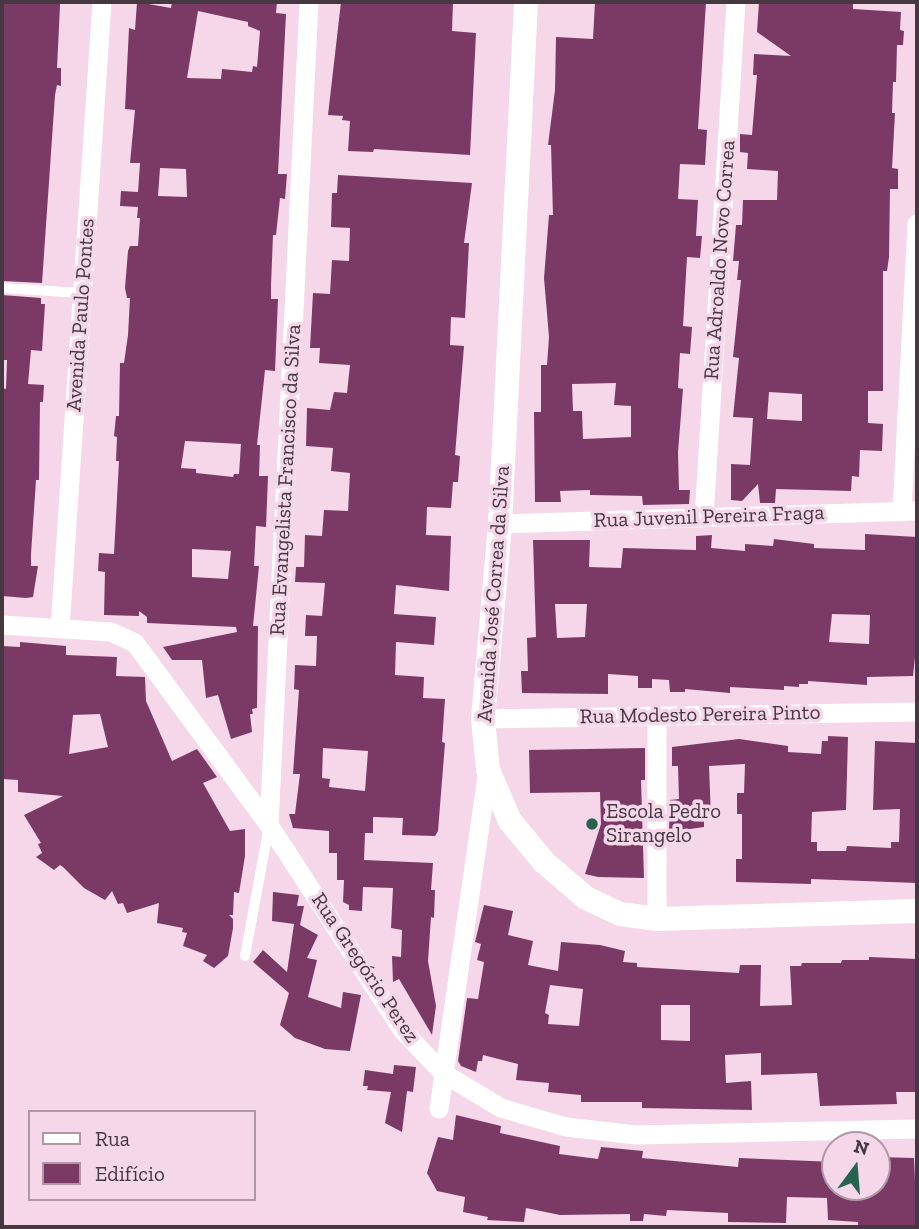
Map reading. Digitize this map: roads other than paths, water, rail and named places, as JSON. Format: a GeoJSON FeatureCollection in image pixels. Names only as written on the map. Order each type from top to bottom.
{"type":"FeatureCollection","features":[{"type":"Feature","properties":{"kind":"street","name":"Avenida Paulo Pontes"},"geometry":{"type":"LineString","coordinates":[[60,629],[102,2]]}},
{"type":"Feature","properties":{"kind":"street","name":"Rua Evangelista Francisco da Silva"},"geometry":{"type":"LineString","coordinates":[[269,825],[309,2]]}},
{"type":"Feature","properties":{"kind":"street","name":"Avenida José Correa da Silva"},"geometry":{"type":"LineString","coordinates":[[526,2],[500,524],[483,719],[488,770],[510,821],[544,862],[586,898],[620,914],[657,919],[917,911]]}},
{"type":"Feature","properties":{"kind":"street","name":"Rua Adroaldo Novo Correa"},"geometry":{"type":"LineString","coordinates":[[704,518],[736,2]]}},
{"type":"Feature","properties":{"kind":"street"},"geometry":{"type":"LineString","coordinates":[[910,511],[917,224]]}},
{"type":"Feature","properties":{"kind":"street","name":"Rua Juvenil Pereira Fraga"},"geometry":{"type":"LineString","coordinates":[[500,524],[910,511]]}},
{"type":"Feature","properties":{"kind":"street","name":"Rua Gregório Perez"},"geometry":{"type":"LineString","coordinates":[[2,625],[111,632],[135,643],[269,825],[403,1031],[443,1073],[501,1108],[566,1127],[636,1135],[917,1129]]}},
{"type":"Feature","properties":{"kind":"street","name":"Rua Modesto Pereira Pinto"},"geometry":{"type":"LineString","coordinates":[[483,719],[917,712]]}},
{"type":"Feature","properties":{"kind":"street"},"geometry":{"type":"LineString","coordinates":[[657,716],[657,919]]}},
{"type":"Feature","properties":{"kind":"street"},"geometry":{"type":"LineString","coordinates":[[439,1109],[488,770]]}},
{"type":"Feature","properties":{"kind":"lane"},"geometry":{"type":"LineString","coordinates":[[2,288],[82,293]]}},
{"type":"Feature","properties":{"kind":"lane","name":"Rua Evangelista Francisco da Silva"},"geometry":{"type":"LineString","coordinates":[[244,956],[269,825]]}},
{"type":"Feature","properties":{"kind":"place","name":"Escola Pedro Sirangelo"},"geometry":{"type":"Point","coordinates":[592,824]}}]}
